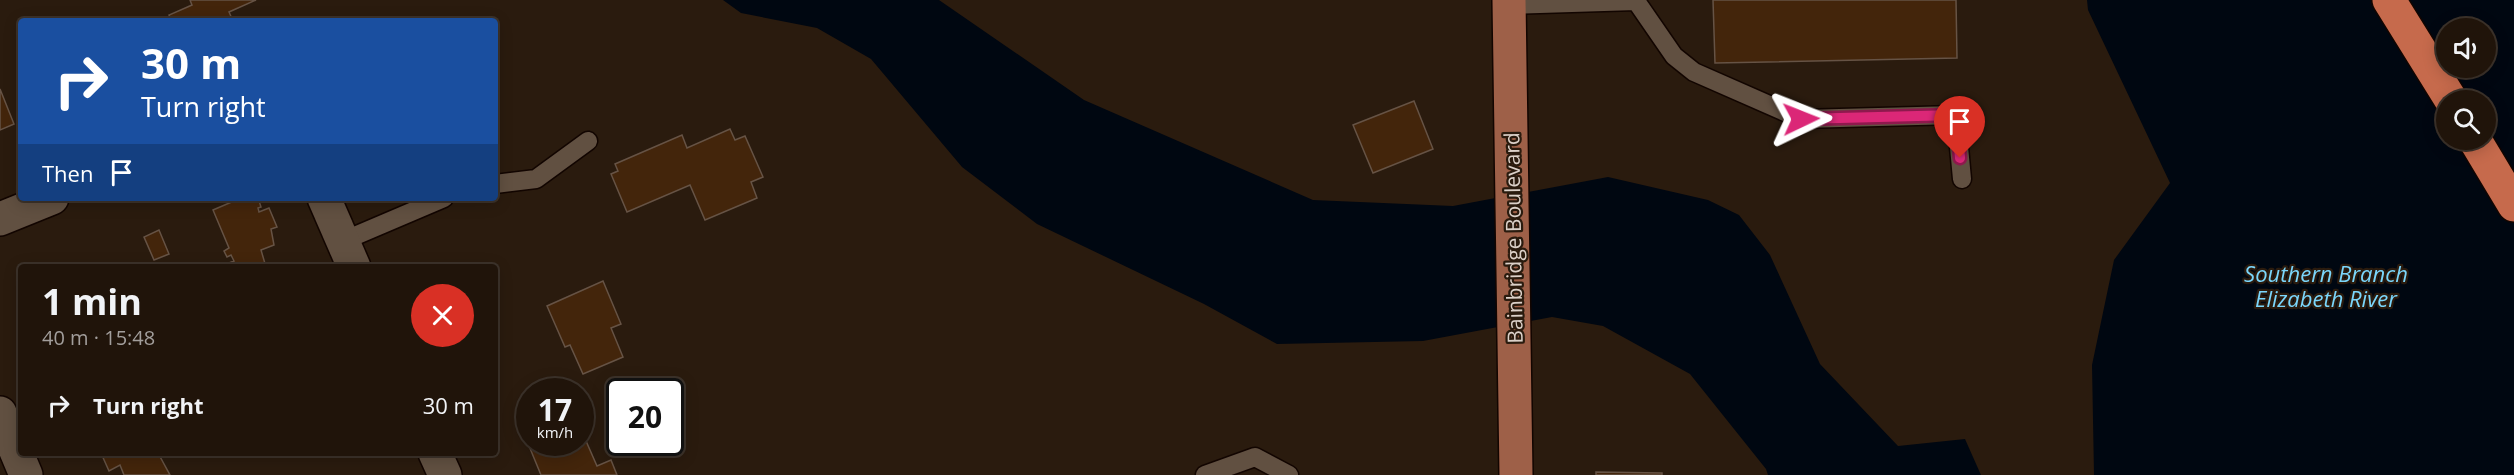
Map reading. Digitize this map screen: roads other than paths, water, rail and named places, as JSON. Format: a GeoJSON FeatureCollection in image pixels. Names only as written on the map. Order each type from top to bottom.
{"type":"FeatureCollection","features":[{"type":"Feature","properties":{"kind":"highway"},"geometry":{"type":"LineString","coordinates":[[2389,0],[2445,90]]}},
{"type":"Feature","properties":{"kind":"highway"},"geometry":{"type":"LineString","coordinates":[[2481,150],[2514,205]]}},
{"type":"Feature","properties":{"kind":"main road","name":"Bainbridge Boulevard"},"geometry":{"type":"LineString","coordinates":[[1509,2],[1517,382],[1516,475]]}},
{"type":"Feature","properties":{"kind":"street"},"geometry":{"type":"LineString","coordinates":[[0,219],[45,201]]}},
{"type":"Feature","properties":{"kind":"street"},"geometry":{"type":"LineString","coordinates":[[325,201],[348,254]]}},
{"type":"Feature","properties":{"kind":"street"},"geometry":{"type":"LineString","coordinates":[[0,413],[18,456]]}},
{"type":"Feature","properties":{"kind":"street"},"geometry":{"type":"LineString","coordinates":[[18,456],[26,475]]}},
{"type":"Feature","properties":{"kind":"street"},"geometry":{"type":"LineString","coordinates":[[436,456],[445,475]]}},
{"type":"Feature","properties":{"kind":"lane"},"geometry":{"type":"LineString","coordinates":[[1509,2],[1636,1],[1674,56],[1694,72],[1801,119],[1956,115],[1962,179]]}},
{"type":"Feature","properties":{"kind":"lane"},"geometry":{"type":"LineString","coordinates":[[498,184],[536,179],[588,141]]}},
{"type":"Feature","properties":{"kind":"lane"},"geometry":{"type":"LineString","coordinates":[[348,254],[439,201]]}},
{"type":"Feature","properties":{"kind":"lane"},"geometry":{"type":"LineString","coordinates":[[1205,475],[1255,457],[1289,475]]}},
{"type":"Feature","properties":{"kind":"water"},"geometry":{"type":"Polygon","coordinates":[[[723,0],[939,0],[1084,100],[1313,200],[1453,206],[1608,177],[1708,200],[1739,215],[1770,255],[1820,364],[1898,446],[1965,439],[1981,475],[1768,475],[1766,469],[1690,374],[1603,326],[1552,317],[1423,341],[1277,344],[1204,304],[1037,224],[962,167],[871,59],[817,28],[741,13],[723,0]]]}},
{"type":"Feature","properties":{"kind":"water","name":"Southern Branch Elizabeth River"},"geometry":{"type":"Polygon","coordinates":[[[2087,0],[2514,0],[2514,475],[2094,475],[2092,365],[2114,260],[2170,183],[2088,10],[2087,0]]]}}]}
